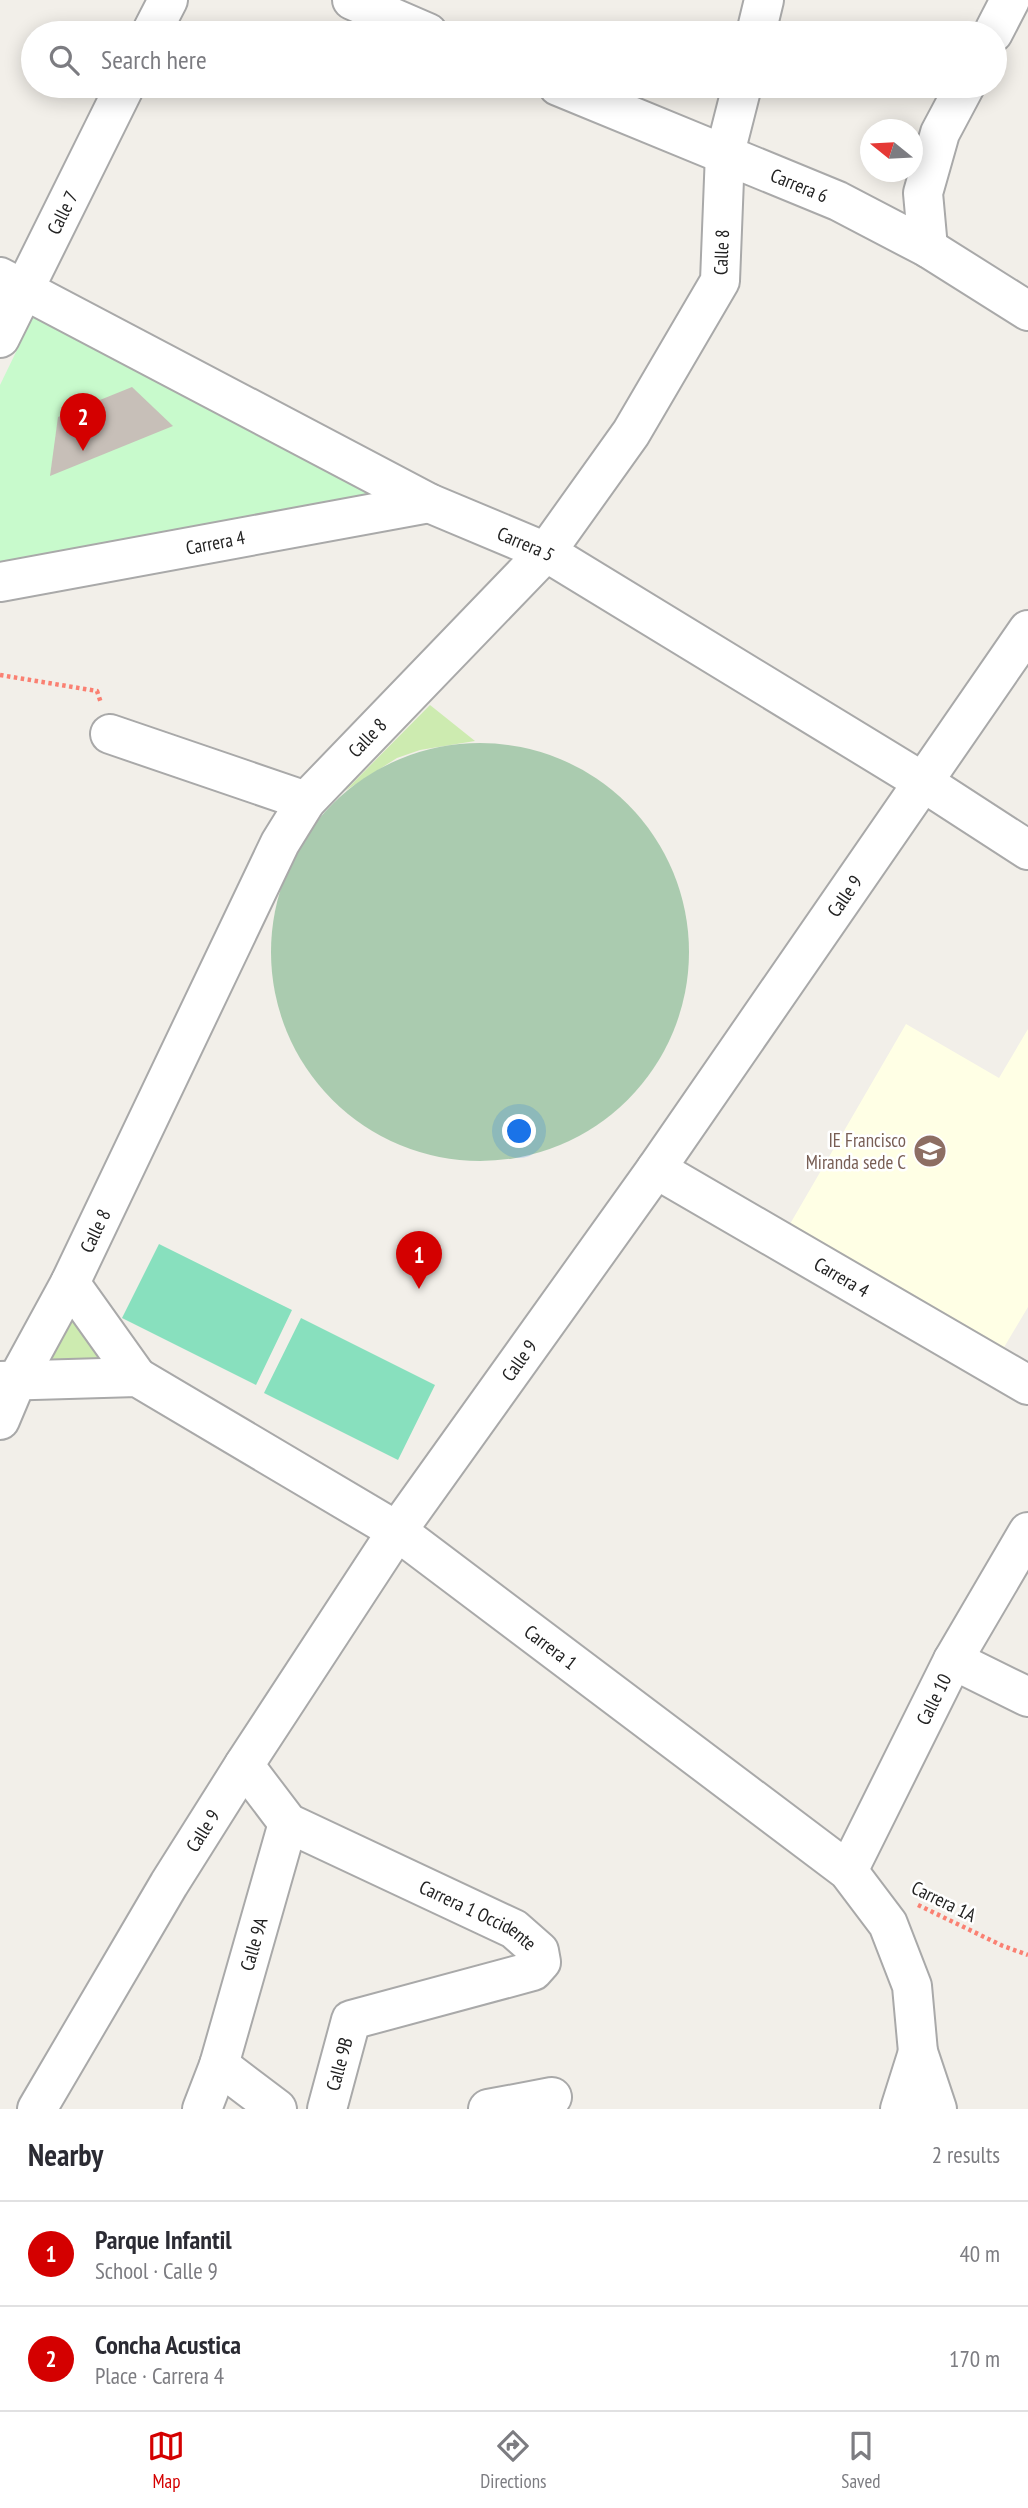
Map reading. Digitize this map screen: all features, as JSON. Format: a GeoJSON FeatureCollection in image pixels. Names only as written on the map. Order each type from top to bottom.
{"type":"FeatureCollection","features":[{"type":"Feature","properties":{"kind":"street"},"geometry":{"type":"LineString","coordinates":[[157,21],[168,0]]}},
{"type":"Feature","properties":{"kind":"street"},"geometry":{"type":"LineString","coordinates":[[352,0],[400,21]]}},
{"type":"Feature","properties":{"kind":"street"},"geometry":{"type":"LineString","coordinates":[[758,21],[764,0]]}},
{"type":"Feature","properties":{"kind":"street"},"geometry":{"type":"LineString","coordinates":[[999,21],[1010,0]]}},
{"type":"Feature","properties":{"kind":"street","name":"Calle 7"},"geometry":{"type":"LineString","coordinates":[[0,338],[12,283],[118,98]]}},
{"type":"Feature","properties":{"kind":"street","name":"Carrera 6"},"geometry":{"type":"LineString","coordinates":[[588,98],[838,201],[928,248],[1028,311]]}},
{"type":"Feature","properties":{"kind":"street","name":"Calle 8"},"geometry":{"type":"LineString","coordinates":[[0,1420],[8,1382],[69,1283],[274,855],[306,801],[546,552],[631,433],[720,281],[725,153],[739,98]]}},
{"type":"Feature","properties":{"kind":"street"},"geometry":{"type":"LineString","coordinates":[[928,248],[922,193],[940,133],[959,98]]}},
{"type":"Feature","properties":{"kind":"street","name":"Carrera 5"},"geometry":{"type":"LineString","coordinates":[[12,283],[429,503],[546,552],[923,782],[1028,850]]}},
{"type":"Feature","properties":{"kind":"street","name":"Carrera 4"},"geometry":{"type":"LineString","coordinates":[[0,582],[429,503]]}},
{"type":"Feature","properties":{"kind":"street","name":"Calle 9"},"geometry":{"type":"LineString","coordinates":[[37,2109],[169,1884],[397,1531],[656,1169],[1028,630]]}},
{"type":"Feature","properties":{"kind":"street"},"geometry":{"type":"LineString","coordinates":[[110,734],[306,801]]}},
{"type":"Feature","properties":{"kind":"street","name":"Carrera 4"},"geometry":{"type":"LineString","coordinates":[[656,1169],[1028,1385]]}},
{"type":"Feature","properties":{"kind":"street"},"geometry":{"type":"LineString","coordinates":[[69,1283],[137,1377]]}},
{"type":"Feature","properties":{"kind":"street"},"geometry":{"type":"LineString","coordinates":[[8,1382],[137,1377]]}},
{"type":"Feature","properties":{"kind":"street","name":"Carrera 1"},"geometry":{"type":"LineString","coordinates":[[137,1377],[397,1531],[848,1871],[888,1924],[912,1986],[918,2052],[937,2109]]}},
{"type":"Feature","properties":{"kind":"street","name":"Calle 10"},"geometry":{"type":"LineString","coordinates":[[848,1871],[953,1660],[1023,1551]]}},
{"type":"Feature","properties":{"kind":"street"},"geometry":{"type":"LineString","coordinates":[[953,1660],[1028,1697]]}},
{"type":"Feature","properties":{"kind":"street","name":"Carrera 1 Occidente"},"geometry":{"type":"LineString","coordinates":[[244,1765],[288,1823],[514,1929],[540,1951],[541,1962],[533,1971],[351,2020]]}},
{"type":"Feature","properties":{"kind":"street","name":"Calle 9A"},"geometry":{"type":"LineString","coordinates":[[202,2109],[219,2065],[288,1823]]}},
{"type":"Feature","properties":{"kind":"street","name":"Calle 9B"},"geometry":{"type":"LineString","coordinates":[[327,2109],[351,2020]]}},
{"type":"Feature","properties":{"kind":"street"},"geometry":{"type":"LineString","coordinates":[[900,2109],[918,2052]]}},
{"type":"Feature","properties":{"kind":"street"},"geometry":{"type":"LineString","coordinates":[[219,2065],[277,2109]]}},
{"type":"Feature","properties":{"kind":"street"},"geometry":{"type":"LineString","coordinates":[[488,2109],[552,2097]]}},
{"type":"Feature","properties":{"kind":"path"},"geometry":{"type":"LineString","coordinates":[[0,675],[97,691],[110,734]]}},
{"type":"Feature","properties":{"kind":"path","name":"Carrera 1A"},"geometry":{"type":"LineString","coordinates":[[907,1899],[1003,1946],[1028,1955]]}},
{"type":"Feature","properties":{"kind":"shaded area"},"geometry":{"type":"Polygon","coordinates":[[[480,743],[521,747],[560,758],[596,778],[628,804],[654,836],[674,872],[685,911],[689,952],[685,993],[674,1032],[654,1068],[628,1100],[596,1126],[560,1146],[521,1157],[480,1161],[439,1157],[400,1146],[364,1126],[332,1100],[306,1068],[286,1032],[275,993],[271,952],[275,911],[286,872],[306,836],[332,804],[364,778],[400,758],[439,747],[480,743]]]}},
{"type":"Feature","properties":{"kind":"shaded area","name":"IE Francisco Miranda sede C"},"geometry":{"type":"Polygon","coordinates":[[[906,1024],[999,1078],[1028,1029],[1028,1307],[1003,1349],[790,1224],[906,1024]]]}},
{"type":"Feature","properties":{"kind":"green space"},"geometry":{"type":"Polygon","coordinates":[[[33,317],[383,499],[0,574],[0,385],[33,317]]]}},
{"type":"Feature","properties":{"kind":"green space"},"geometry":{"type":"Polygon","coordinates":[[[430,705],[475,741],[420,750],[397,758],[345,791],[430,705]]]}},
{"type":"Feature","properties":{"kind":"green space"},"geometry":{"type":"Polygon","coordinates":[[[159,1244],[292,1310],[256,1385],[122,1318],[159,1244]]]}},
{"type":"Feature","properties":{"kind":"green space"},"geometry":{"type":"Polygon","coordinates":[[[71,1298],[123,1370],[32,1375],[71,1298]]]}},
{"type":"Feature","properties":{"kind":"green space"},"geometry":{"type":"Polygon","coordinates":[[[301,1318],[435,1385],[398,1460],[264,1393],[301,1318]]]}},
{"type":"Feature","properties":{"kind":"building"},"geometry":{"type":"Polygon","coordinates":[[[132,387],[173,426],[50,476],[58,417],[132,387]]]}},
{"type":"Feature","properties":{"kind":"place","name":"Concha Acustica"},"geometry":{"type":"Point","coordinates":[83,451]}},
{"type":"Feature","properties":{"kind":"place","name":"IE Francisco Miranda sede C"},"geometry":{"type":"Point","coordinates":[930,1151]}},
{"type":"Feature","properties":{"kind":"place","name":"Parque Infantil"},"geometry":{"type":"Point","coordinates":[419,1289]}}]}
